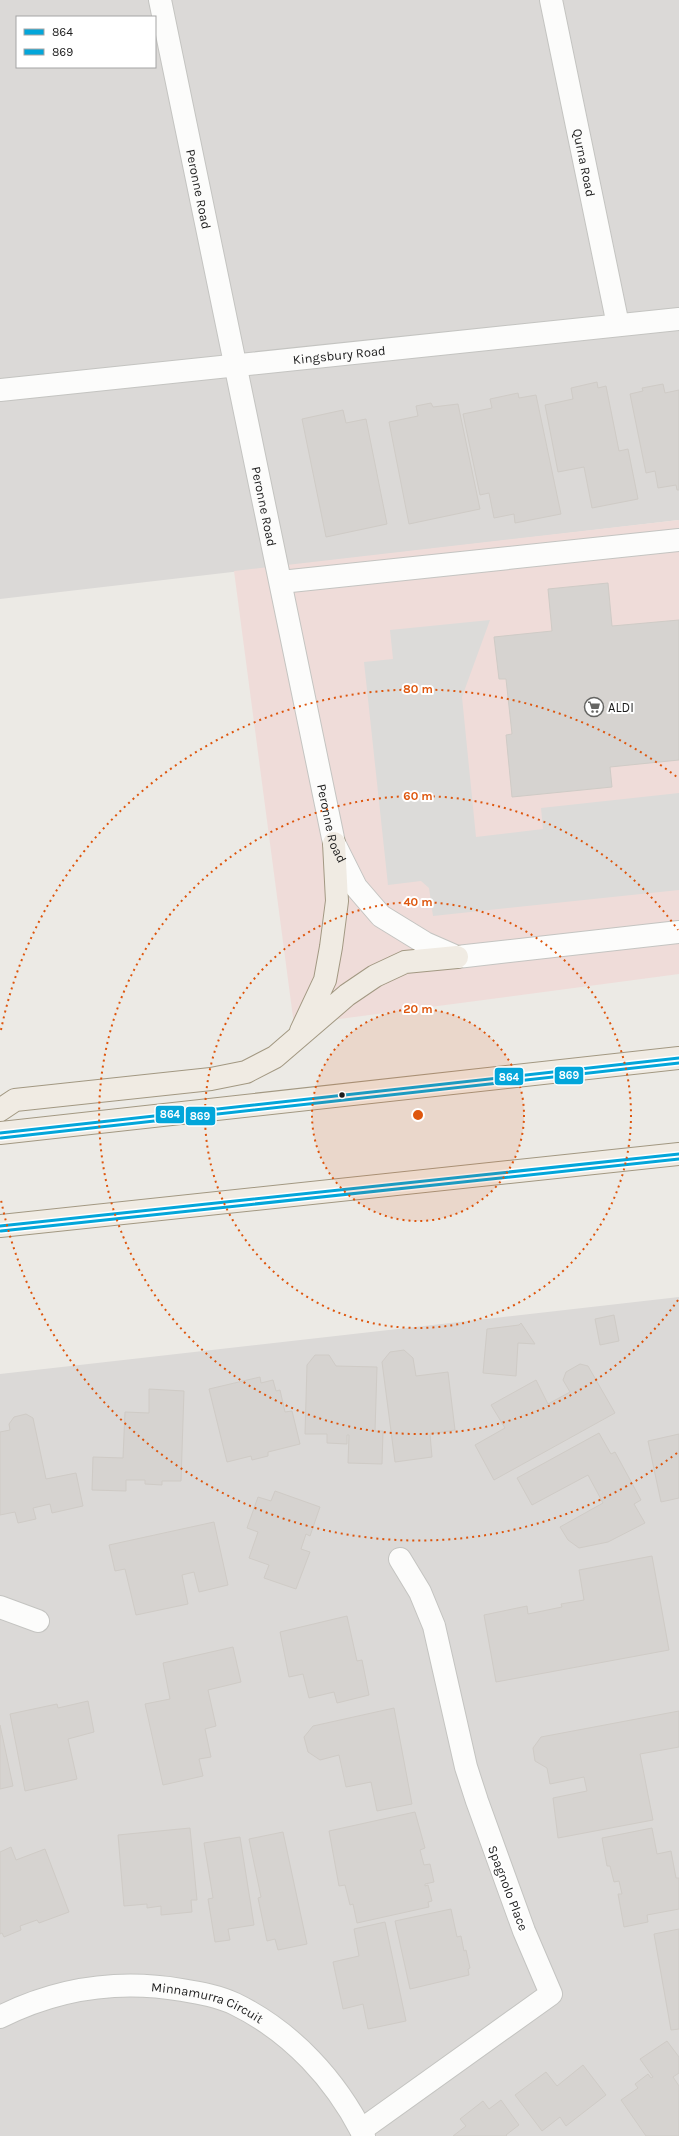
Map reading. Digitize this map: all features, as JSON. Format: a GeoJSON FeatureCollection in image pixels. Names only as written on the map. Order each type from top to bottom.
{"type":"FeatureCollection","features":[{"type":"Feature","properties":{"kind":"main road"},"geometry":{"type":"LineString","coordinates":[[298,1038],[325,980],[337,901],[334,843]]}},
{"type":"Feature","properties":{"kind":"main road"},"geometry":{"type":"LineString","coordinates":[[0,1110],[15,1100],[211,1079],[246,1072],[274,1057],[347,995],[375,976],[405,962],[457,957]]}},
{"type":"Feature","properties":{"kind":"main road"},"geometry":{"type":"LineString","coordinates":[[0,1133],[679,1058]]}},
{"type":"Feature","properties":{"kind":"main road"},"geometry":{"type":"LineString","coordinates":[[0,1226],[679,1154]]}},
{"type":"Feature","properties":{"kind":"street","name":"Peronne Road"},"geometry":{"type":"LineString","coordinates":[[160,0],[334,843],[356,887],[381,916],[425,943],[457,957]]}},
{"type":"Feature","properties":{"kind":"street","name":"Qurna Road"},"geometry":{"type":"LineString","coordinates":[[551,0],[618,325]]}},
{"type":"Feature","properties":{"kind":"street","name":"Kingsbury Road"},"geometry":{"type":"LineString","coordinates":[[0,390],[236,364],[679,319]]}},
{"type":"Feature","properties":{"kind":"street"},"geometry":{"type":"LineString","coordinates":[[281,582],[679,540]]}},
{"type":"Feature","properties":{"kind":"street"},"geometry":{"type":"LineString","coordinates":[[457,957],[679,932]]}},
{"type":"Feature","properties":{"kind":"street","name":"Spagnolo Place"},"geometry":{"type":"LineString","coordinates":[[362,2133],[551,1994],[524,1930],[476,1801],[466,1767],[429,1608],[400,1560]]}},
{"type":"Feature","properties":{"kind":"street"},"geometry":{"type":"LineString","coordinates":[[0,1607],[38,1622]]}},
{"type":"Feature","properties":{"kind":"street","name":"Minnamurra Circuit"},"geometry":{"type":"LineString","coordinates":[[0,2018],[37,2001],[73,1990],[93,1986],[132,1984],[171,1988],[211,1996],[250,2012],[276,2029],[306,2055],[332,2083],[362,2133]]}},
{"type":"Feature","properties":{"kind":"shaded area"},"geometry":{"type":"Polygon","coordinates":[[[0,0],[679,0],[679,520],[0,599],[0,0]]]}},
{"type":"Feature","properties":{"kind":"shaded area"},"geometry":{"type":"Polygon","coordinates":[[[679,520],[679,974],[294,1025],[234,571],[679,520]]]}},
{"type":"Feature","properties":{"kind":"shaded area"},"geometry":{"type":"Polygon","coordinates":[[[490,620],[462,697],[476,837],[543,829],[541,808],[679,793],[679,890],[433,916],[429,888],[421,881],[388,885],[364,662],[393,659],[390,630],[490,620]]]}},
{"type":"Feature","properties":{"kind":"shaded area"},"geometry":{"type":"Polygon","coordinates":[[[679,1297],[679,2136],[0,2136],[0,1374],[679,1297]]]}},
{"type":"Feature","properties":{"kind":"building"},"geometry":{"type":"Polygon","coordinates":[[[597,382],[598,388],[606,386],[619,451],[628,449],[638,499],[592,508],[584,467],[558,472],[545,405],[573,399],[571,388],[597,382]]]}},
{"type":"Feature","properties":{"kind":"building"},"geometry":{"type":"Polygon","coordinates":[[[663,384],[665,393],[679,390],[679,490],[677,490],[676,485],[658,488],[655,471],[646,473],[630,394],[643,391],[642,388],[663,384]]]}},
{"type":"Feature","properties":{"kind":"building"},"geometry":{"type":"Polygon","coordinates":[[[518,393],[519,398],[536,395],[561,514],[515,523],[514,514],[494,518],[489,493],[480,495],[463,414],[492,408],[490,399],[518,393]]]}},
{"type":"Feature","properties":{"kind":"building"},"geometry":{"type":"Polygon","coordinates":[[[431,403],[433,407],[458,404],[480,509],[409,524],[389,422],[418,416],[416,406],[431,403]]]}},
{"type":"Feature","properties":{"kind":"building"},"geometry":{"type":"Polygon","coordinates":[[[343,410],[346,423],[366,419],[387,524],[326,537],[302,419],[343,410]]]}},
{"type":"Feature","properties":{"kind":"building","name":"ALDI"},"geometry":{"type":"Polygon","coordinates":[[[608,583],[612,626],[679,620],[679,760],[610,767],[612,787],[512,797],[506,735],[512,734],[506,679],[499,679],[494,637],[552,631],[548,589],[608,583]]]}},
{"type":"Feature","properties":{"kind":"building"},"geometry":{"type":"Polygon","coordinates":[[[614,1315],[619,1341],[600,1345],[595,1319],[614,1315]]]}},
{"type":"Feature","properties":{"kind":"building"},"geometry":{"type":"Polygon","coordinates":[[[521,1323],[535,1344],[518,1343],[516,1376],[483,1373],[487,1329],[519,1325],[521,1323]]]}},
{"type":"Feature","properties":{"kind":"building"},"geometry":{"type":"Polygon","coordinates":[[[404,1350],[413,1358],[416,1376],[448,1372],[455,1430],[430,1434],[432,1457],[395,1462],[382,1362],[390,1352],[404,1350]]]}},
{"type":"Feature","properties":{"kind":"building"},"geometry":{"type":"Polygon","coordinates":[[[315,1355],[329,1355],[336,1366],[377,1367],[375,1431],[383,1431],[382,1464],[348,1463],[349,1435],[347,1435],[347,1444],[327,1443],[327,1434],[305,1434],[307,1365],[315,1355]]]}},
{"type":"Feature","properties":{"kind":"building"},"geometry":{"type":"Polygon","coordinates":[[[580,1364],[588,1366],[615,1413],[494,1480],[475,1445],[505,1428],[491,1405],[536,1380],[548,1404],[570,1392],[563,1380],[566,1372],[580,1364]]]}},
{"type":"Feature","properties":{"kind":"building"},"geometry":{"type":"Polygon","coordinates":[[[260,1377],[261,1383],[273,1380],[276,1391],[280,1390],[285,1412],[292,1411],[300,1444],[268,1452],[268,1456],[252,1460],[251,1456],[227,1462],[209,1389],[260,1377]]]}},
{"type":"Feature","properties":{"kind":"building"},"geometry":{"type":"Polygon","coordinates":[[[149,1389],[184,1391],[181,1481],[162,1481],[162,1485],[145,1484],[145,1480],[126,1480],[126,1491],[92,1490],[93,1457],[123,1458],[125,1412],[149,1413],[149,1389]]]}},
{"type":"Feature","properties":{"kind":"building"},"geometry":{"type":"Polygon","coordinates":[[[26,1414],[33,1418],[46,1479],[76,1473],[83,1506],[52,1513],[50,1504],[33,1508],[36,1519],[18,1523],[15,1512],[0,1515],[0,1432],[10,1430],[9,1424],[14,1417],[26,1414]]]}},
{"type":"Feature","properties":{"kind":"building"},"geometry":{"type":"Polygon","coordinates":[[[599,1433],[611,1454],[615,1452],[641,1500],[634,1504],[645,1523],[608,1542],[579,1548],[568,1540],[560,1527],[603,1503],[588,1475],[532,1505],[517,1478],[599,1433]]]}},
{"type":"Feature","properties":{"kind":"building"},"geometry":{"type":"Polygon","coordinates":[[[679,1434],[679,1498],[661,1502],[648,1441],[679,1434]]]}},
{"type":"Feature","properties":{"kind":"building"},"geometry":{"type":"Polygon","coordinates":[[[275,1491],[320,1507],[310,1536],[306,1534],[301,1549],[310,1552],[296,1589],[264,1578],[269,1565],[249,1558],[258,1532],[247,1528],[258,1497],[271,1501],[275,1491]]]}},
{"type":"Feature","properties":{"kind":"building"},"geometry":{"type":"Polygon","coordinates":[[[214,1522],[228,1585],[199,1592],[194,1572],[182,1575],[188,1604],[136,1615],[125,1569],[115,1571],[109,1545],[214,1522]]]}},
{"type":"Feature","properties":{"kind":"building"},"geometry":{"type":"Polygon","coordinates":[[[652,1556],[669,1650],[496,1682],[484,1615],[527,1606],[528,1614],[562,1607],[561,1604],[584,1600],[579,1570],[652,1556]]]}},
{"type":"Feature","properties":{"kind":"building"},"geometry":{"type":"Polygon","coordinates":[[[347,1616],[357,1661],[362,1660],[369,1695],[337,1703],[334,1692],[309,1698],[303,1674],[289,1677],[280,1632],[347,1616]]]}},
{"type":"Feature","properties":{"kind":"building"},"geometry":{"type":"Polygon","coordinates":[[[233,1647],[241,1682],[208,1690],[216,1726],[205,1729],[211,1757],[199,1759],[203,1776],[163,1785],[145,1704],[170,1699],[163,1663],[233,1647]]]}},
{"type":"Feature","properties":{"kind":"building"},"geometry":{"type":"Polygon","coordinates":[[[88,1701],[94,1732],[68,1739],[77,1779],[25,1791],[10,1714],[57,1704],[58,1708],[88,1701]]]}},
{"type":"Feature","properties":{"kind":"building"},"geometry":{"type":"Polygon","coordinates":[[[394,1708],[412,1804],[377,1811],[371,1782],[346,1787],[339,1755],[320,1760],[308,1752],[304,1737],[313,1726],[394,1708]]]}},
{"type":"Feature","properties":{"kind":"building"},"geometry":{"type":"Polygon","coordinates":[[[679,1711],[679,1747],[640,1754],[653,1820],[558,1838],[553,1798],[587,1791],[584,1777],[550,1784],[547,1768],[535,1761],[533,1748],[541,1737],[679,1711]]]}},
{"type":"Feature","properties":{"kind":"building"},"geometry":{"type":"Polygon","coordinates":[[[0,1725],[13,1786],[0,1789],[0,1725]]]}},
{"type":"Feature","properties":{"kind":"building"},"geometry":{"type":"Polygon","coordinates":[[[415,1812],[425,1848],[420,1850],[424,1865],[430,1864],[434,1882],[425,1884],[425,1886],[428,1885],[432,1901],[428,1902],[429,1907],[357,1923],[353,1904],[350,1905],[345,1885],[339,1886],[329,1831],[415,1812]]]}},
{"type":"Feature","properties":{"kind":"building"},"geometry":{"type":"Polygon","coordinates":[[[190,1828],[197,1900],[191,1900],[192,1912],[161,1915],[161,1906],[147,1908],[147,1904],[124,1906],[118,1835],[190,1828]]]}},
{"type":"Feature","properties":{"kind":"building"},"geometry":{"type":"Polygon","coordinates":[[[652,1828],[657,1854],[671,1851],[676,1878],[679,1878],[679,1909],[647,1915],[648,1922],[624,1927],[618,1894],[622,1894],[619,1881],[614,1882],[610,1866],[607,1866],[602,1838],[652,1828]]]}},
{"type":"Feature","properties":{"kind":"building"},"geometry":{"type":"Polygon","coordinates":[[[283,1832],[307,1944],[278,1950],[275,1939],[267,1941],[258,1898],[261,1897],[249,1839],[283,1832]]]}},
{"type":"Feature","properties":{"kind":"building"},"geometry":{"type":"Polygon","coordinates":[[[240,1837],[254,1925],[228,1929],[230,1940],[215,1942],[208,1899],[213,1898],[204,1843],[240,1837]]]}},
{"type":"Feature","properties":{"kind":"building"},"geometry":{"type":"Polygon","coordinates":[[[11,1847],[16,1860],[45,1849],[69,1912],[39,1923],[37,1920],[20,1926],[21,1930],[4,1937],[2,1933],[0,1934],[0,1852],[11,1847]]]}},
{"type":"Feature","properties":{"kind":"building"},"geometry":{"type":"Polygon","coordinates":[[[451,1909],[457,1937],[461,1936],[464,1951],[466,1950],[470,1968],[468,1969],[469,1975],[410,1989],[395,1921],[451,1909]]]}},
{"type":"Feature","properties":{"kind":"building"},"geometry":{"type":"Polygon","coordinates":[[[385,1922],[406,2021],[368,2029],[363,2004],[343,2009],[333,1962],[359,1956],[354,1929],[385,1922]]]}},
{"type":"Feature","properties":{"kind":"building"},"geometry":{"type":"Polygon","coordinates":[[[679,1929],[679,2029],[671,2030],[654,1934],[679,1929]]]}},
{"type":"Feature","properties":{"kind":"building"},"geometry":{"type":"Polygon","coordinates":[[[667,2041],[679,2057],[679,2073],[673,2077],[679,2086],[679,2136],[646,2136],[621,2100],[638,2088],[635,2084],[648,2074],[651,2078],[653,2077],[640,2059],[667,2041]]]}},
{"type":"Feature","properties":{"kind":"building"},"geometry":{"type":"Polygon","coordinates":[[[583,2065],[606,2095],[566,2126],[560,2117],[542,2131],[515,2095],[546,2072],[557,2086],[583,2065]]]}},
{"type":"Feature","properties":{"kind":"building"},"geometry":{"type":"Polygon","coordinates":[[[501,2100],[519,2125],[506,2135],[507,2136],[453,2136],[466,2126],[460,2119],[483,2101],[489,2109],[501,2100]]]}},
{"type":"Feature","properties":{"kind":"transit line","name":"864"},"geometry":{"type":"LineString","coordinates":[[0,1133],[679,1058]]}},
{"type":"Feature","properties":{"kind":"transit line","name":"869"},"geometry":{"type":"LineString","coordinates":[[1,1138],[679,1063]]}},
{"type":"Feature","properties":{"kind":"transit line","name":"864"},"geometry":{"type":"LineString","coordinates":[[0,1226],[679,1154]]}},
{"type":"Feature","properties":{"kind":"transit line","name":"869"},"geometry":{"type":"LineString","coordinates":[[1,1231],[679,1159]]}},
{"type":"Feature","properties":{"kind":"place","name":"ALDI"},"geometry":{"type":"Point","coordinates":[594,707]}}]}
